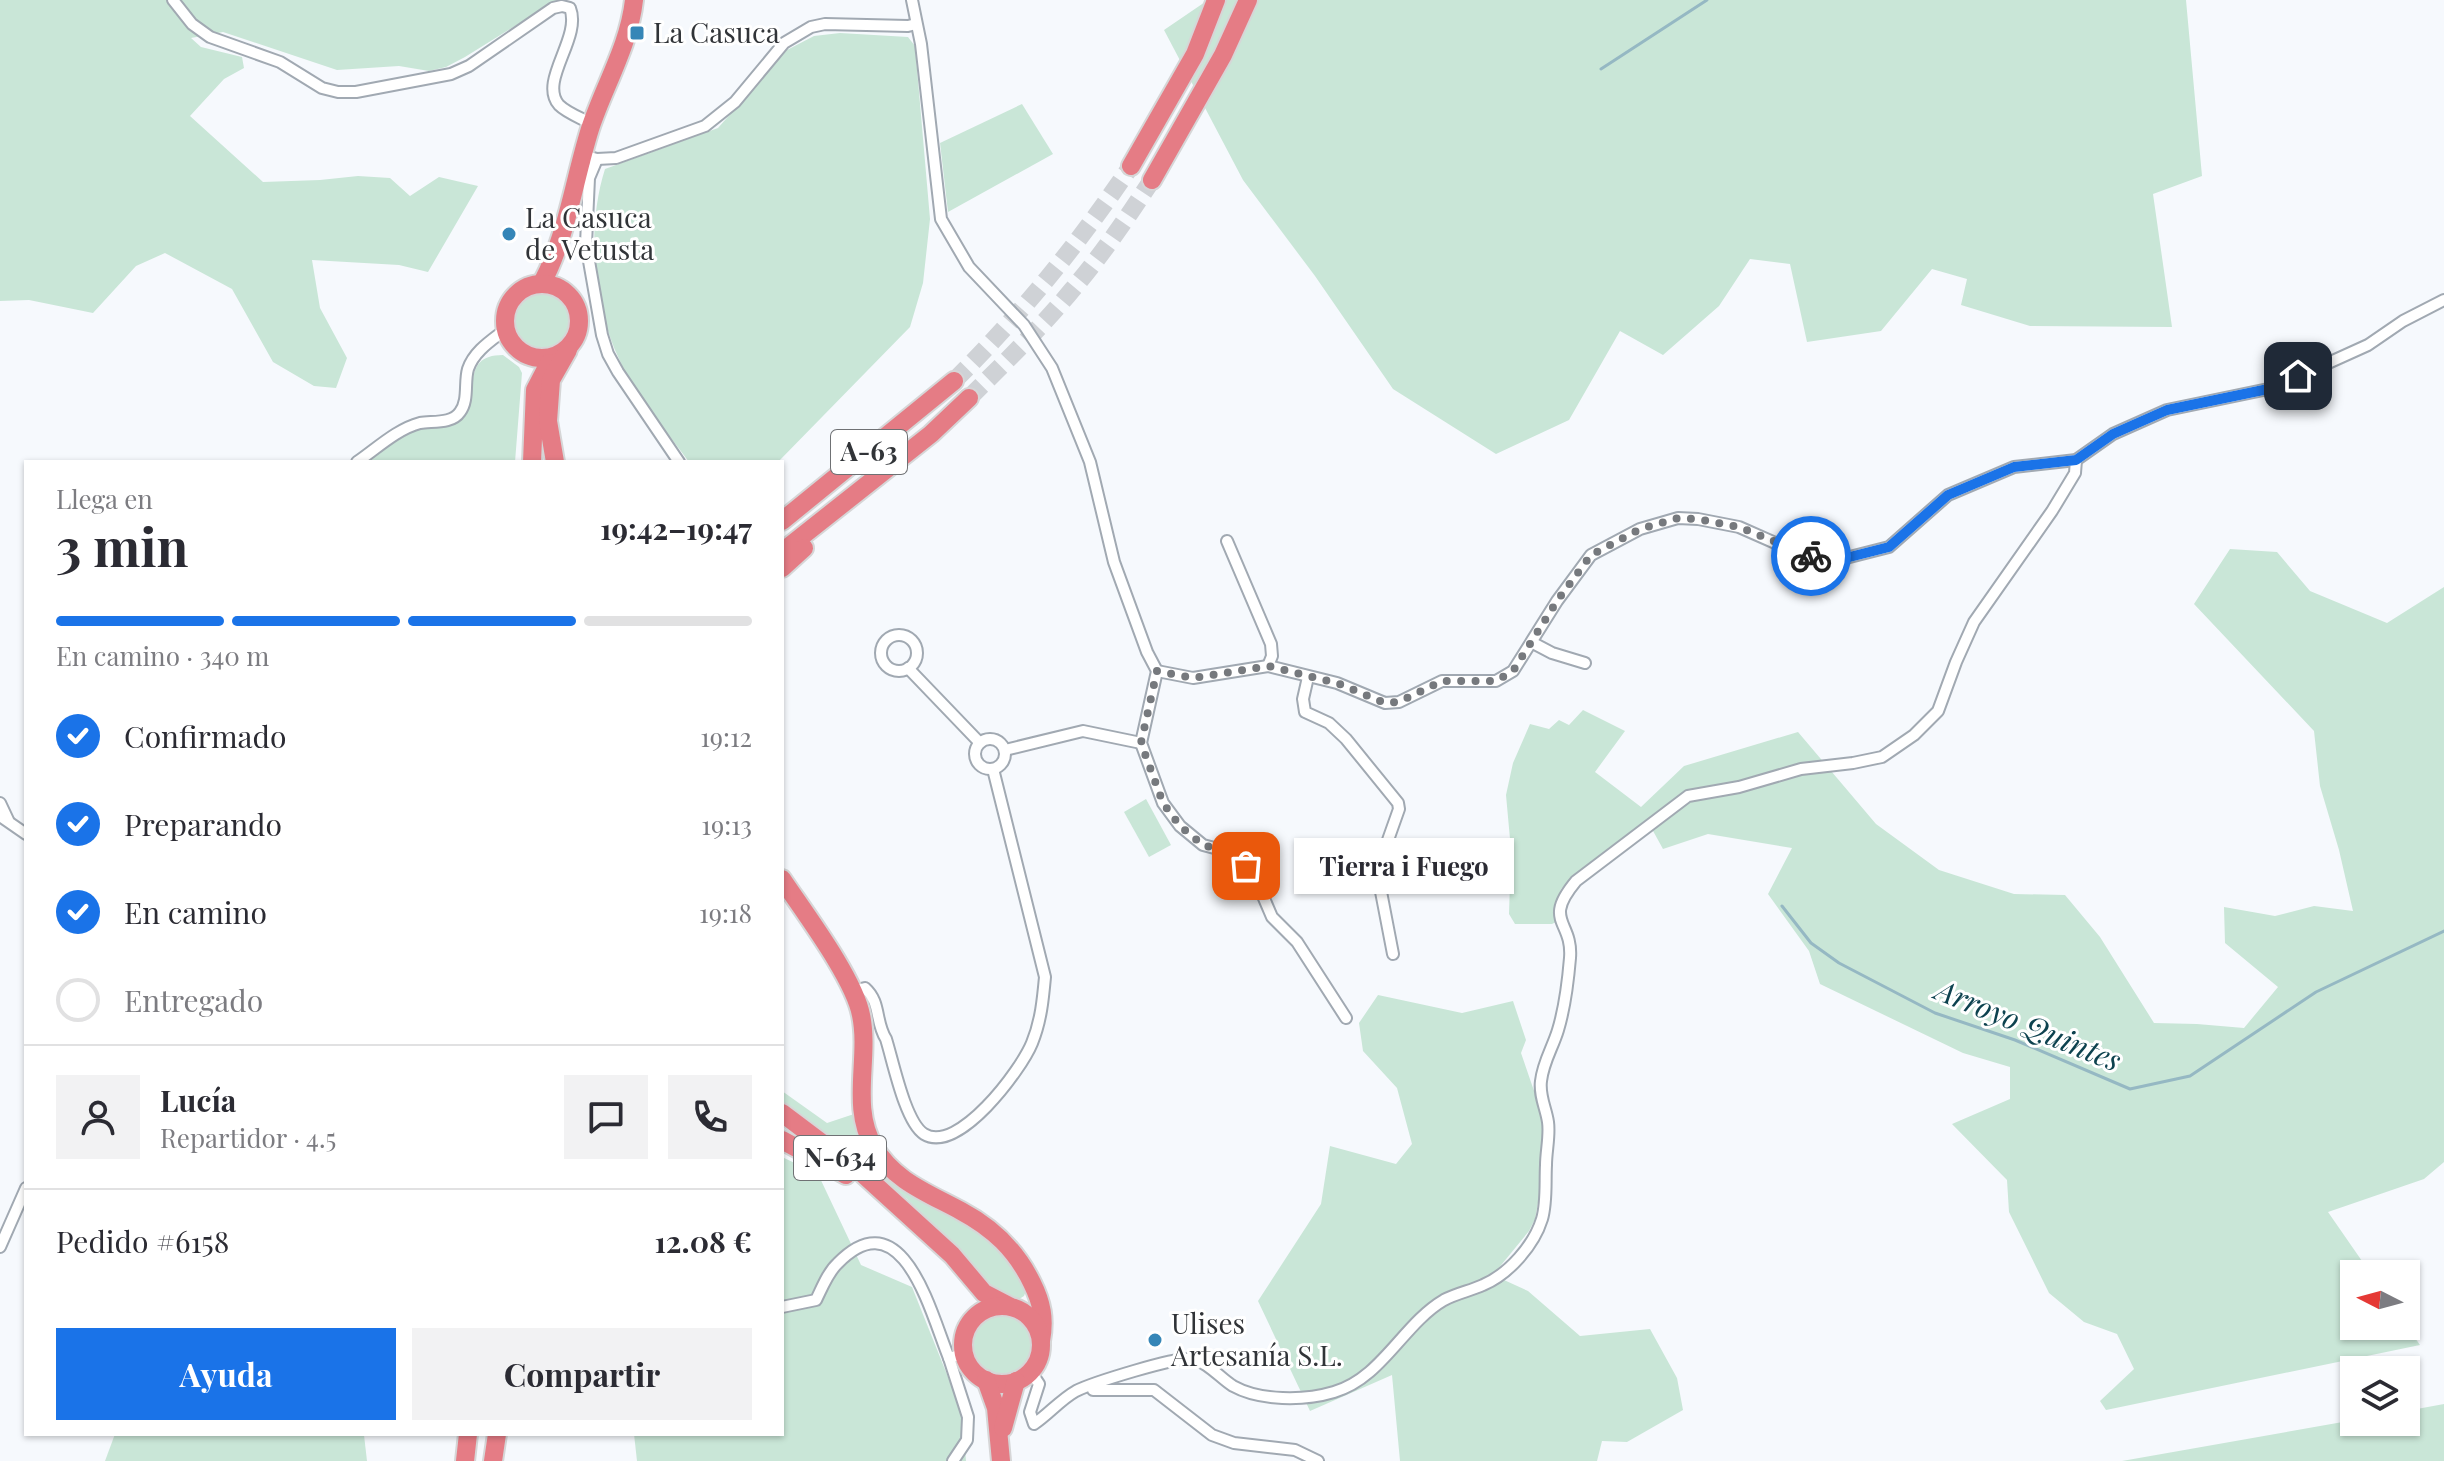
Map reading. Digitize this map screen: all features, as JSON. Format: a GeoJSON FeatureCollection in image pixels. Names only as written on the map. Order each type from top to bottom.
{"type":"FeatureCollection","features":[{"type":"Feature","properties":{"kind":"highway"},"geometry":{"type":"LineString","coordinates":[[542,283],[590,157],[592,124],[625,42],[634,0]]}},
{"type":"Feature","properties":{"kind":"highway"},"geometry":{"type":"LineString","coordinates":[[1131,166],[1195,54],[1216,0]]}},
{"type":"Feature","properties":{"kind":"highway"},"geometry":{"type":"LineString","coordinates":[[1152,180],[1223,55],[1248,0]]}},
{"type":"Feature","properties":{"kind":"highway"},"geometry":{"type":"LineString","coordinates":[[555,460],[548,421],[551,380],[578,331],[579,317],[577,307],[564,290],[558,244]]}},
{"type":"Feature","properties":{"kind":"highway"},"geometry":{"type":"LineString","coordinates":[[552,357],[531,357],[520,351],[506,329],[505,313],[511,300],[526,287],[542,283],[564,290]]}},
{"type":"Feature","properties":{"kind":"highway"},"geometry":{"type":"LineString","coordinates":[[535,390],[552,357],[571,344]]}},
{"type":"Feature","properties":{"kind":"highway"},"geometry":{"type":"LineString","coordinates":[[520,351],[535,390],[532,460]]}},
{"type":"Feature","properties":{"kind":"highway","name":"A-63"},"geometry":{"type":"LineString","coordinates":[[784,519],[954,381]]}},
{"type":"Feature","properties":{"kind":"highway","name":"A-63"},"geometry":{"type":"LineString","coordinates":[[784,550],[931,434],[969,398]]}},
{"type":"Feature","properties":{"kind":"highway"},"geometry":{"type":"LineString","coordinates":[[784,566],[931,434]]}},
{"type":"Feature","properties":{"kind":"highway"},"geometry":{"type":"LineString","coordinates":[[784,513],[864,456]]}},
{"type":"Feature","properties":{"kind":"highway"},"geometry":{"type":"LineString","coordinates":[[784,882],[853,991],[862,1016],[862,1111],[872,1145],[888,1166],[908,1183],[969,1215],[1003,1240],[1023,1264],[1042,1301],[1044,1324],[1039,1355],[1006,1410],[1001,1439]]}},
{"type":"Feature","properties":{"kind":"highway","name":"N-634"},"geometry":{"type":"LineString","coordinates":[[784,1115],[863,1174],[952,1255],[984,1293],[1030,1316],[1041,1341]]}},
{"type":"Feature","properties":{"kind":"highway"},"geometry":{"type":"LineString","coordinates":[[784,1141],[814,1155],[897,1205]]}},
{"type":"Feature","properties":{"kind":"highway","name":"N-634"},"geometry":{"type":"LineString","coordinates":[[956,1356],[973,1320],[971,1293],[962,1269]]}},
{"type":"Feature","properties":{"kind":"highway"},"geometry":{"type":"LineString","coordinates":[[973,1320],[983,1311],[995,1307],[1014,1308],[1029,1295],[1033,1284]]}},
{"type":"Feature","properties":{"kind":"highway"},"geometry":{"type":"LineString","coordinates":[[956,1356],[986,1380],[1001,1384],[1024,1377]]}},
{"type":"Feature","properties":{"kind":"highway"},"geometry":{"type":"LineString","coordinates":[[986,1380],[996,1408],[1001,1461]]}},
{"type":"Feature","properties":{"kind":"highway"},"geometry":{"type":"LineString","coordinates":[[465,1461],[468,1436]]}},
{"type":"Feature","properties":{"kind":"highway"},"geometry":{"type":"LineString","coordinates":[[493,1461],[497,1436]]}},
{"type":"Feature","properties":{"kind":"street"},"geometry":{"type":"LineString","coordinates":[[173,0],[192,24],[210,37],[280,62],[322,88],[338,92],[356,92],[451,74],[469,66],[553,8],[570,8],[574,19],[555,76],[555,99],[562,108],[592,124]]}},
{"type":"Feature","properties":{"kind":"street"},"geometry":{"type":"LineString","coordinates":[[912,0],[921,44],[941,219],[969,267],[1024,325],[1052,368],[1090,462],[1114,562],[1157,671],[1141,743],[1163,803],[1180,826],[1203,845],[1226,851],[1246,866],[1272,917],[1297,942],[1346,1018]]}},
{"type":"Feature","properties":{"kind":"street"},"geometry":{"type":"LineString","coordinates":[[678,460],[618,372],[602,335],[586,244],[590,157],[616,158],[705,126],[735,102],[784,43],[811,27],[825,24],[916,24]]}},
{"type":"Feature","properties":{"kind":"street"},"geometry":{"type":"LineString","coordinates":[[1157,671],[1193,678],[1268,666],[1337,683],[1385,703],[1399,702],[1442,681],[1496,681],[1513,671],[1557,601],[1591,555],[1640,529],[1678,518],[1698,519],[1739,527],[1789,549],[1830,562],[1889,547],[1948,495],[2014,467],[2076,460],[2113,434],[2167,410],[2273,388],[2368,345],[2403,321],[2444,300]]}},
{"type":"Feature","properties":{"kind":"street"},"geometry":{"type":"LineString","coordinates":[[360,460],[400,432],[459,414],[464,403],[468,368],[480,350],[506,329]]}},
{"type":"Feature","properties":{"kind":"street"},"geometry":{"type":"LineString","coordinates":[[1024,1377],[1039,1384],[1030,1412],[1034,1424],[1059,1402],[1079,1390],[1173,1361],[1192,1359],[1252,1394],[1293,1397],[1337,1392],[1374,1369],[1441,1302],[1461,1291],[1492,1281],[1508,1270],[1537,1231],[1543,1215],[1548,1122],[1541,1081],[1558,1032],[1568,985],[1571,948],[1559,911],[1562,898],[1576,881],[1688,796],[1739,787],[1801,769],[1882,757],[1914,735],[1938,711],[1974,622],[2052,511],[2075,473],[2076,460]]}},
{"type":"Feature","properties":{"kind":"street"},"geometry":{"type":"LineString","coordinates":[[1227,541],[1271,644],[1272,656],[1268,666]]}},
{"type":"Feature","properties":{"kind":"street"},"geometry":{"type":"LineString","coordinates":[[1533,643],[1552,653],[1585,663]]}},
{"type":"Feature","properties":{"kind":"street"},"geometry":{"type":"LineString","coordinates":[[908,668],[980,743]]}},
{"type":"Feature","properties":{"kind":"street"},"geometry":{"type":"LineString","coordinates":[[1308,677],[1303,699],[1305,712],[1329,723],[1346,739],[1398,803],[1399,809],[1377,871],[1393,954]]}},
{"type":"Feature","properties":{"kind":"street"},"geometry":{"type":"LineString","coordinates":[[1005,750],[1083,731],[1141,743]]}},
{"type":"Feature","properties":{"kind":"street"},"geometry":{"type":"LineString","coordinates":[[992,739],[1002,744],[1005,750],[1004,760],[993,769],[985,768],[977,761],[976,750],[980,743],[992,739]]}},
{"type":"Feature","properties":{"kind":"street"},"geometry":{"type":"LineString","coordinates":[[853,991],[865,988],[874,995],[879,1029],[886,1039],[911,1120],[922,1133],[932,1138],[950,1137],[983,1110],[1012,1077],[1032,1044],[1042,1008],[1045,977],[993,769]]}},
{"type":"Feature","properties":{"kind":"street"},"geometry":{"type":"LineString","coordinates":[[0,803],[4,819],[24,833]]}},
{"type":"Feature","properties":{"kind":"street"},"geometry":{"type":"LineString","coordinates":[[0,1247],[24,1193]]}},
{"type":"Feature","properties":{"kind":"street"},"geometry":{"type":"LineString","coordinates":[[784,1307],[816,1300],[836,1264],[853,1250],[873,1242],[896,1248],[912,1270],[956,1356],[968,1417],[967,1440],[953,1461]]}},
{"type":"Feature","properties":{"kind":"street"},"geometry":{"type":"LineString","coordinates":[[1079,1390],[1154,1390],[1212,1435],[1234,1443],[1295,1450],[1318,1461]]}},
{"type":"Feature","properties":{"kind":"green space"},"geometry":{"type":"Polygon","coordinates":[[[0,0],[557,0],[465,57],[446,67],[429,71],[399,66],[337,70],[223,32],[191,38],[201,47],[242,57],[244,68],[224,79],[190,116],[263,182],[358,176],[390,178],[410,196],[439,177],[478,186],[428,272],[399,265],[312,260],[320,308],[347,358],[336,388],[314,386],[273,362],[232,289],[165,253],[136,266],[93,313],[29,300],[0,301],[0,0]]]}},
{"type":"Feature","properties":{"kind":"green space"},"geometry":{"type":"Polygon","coordinates":[[[1208,0],[2186,0],[2202,176],[2153,194],[2172,327],[2030,326],[1961,305],[1967,279],[1932,269],[1881,331],[1807,342],[1790,264],[1750,259],[1719,306],[1663,355],[1620,331],[1569,420],[1496,454],[1393,389],[1315,276],[1243,180],[1164,30],[1208,0]]]}},
{"type":"Feature","properties":{"kind":"green space"},"geometry":{"type":"Polygon","coordinates":[[[840,33],[908,37],[915,46],[930,219],[923,283],[910,327],[780,460],[688,460],[627,374],[604,316],[598,291],[594,241],[599,192],[605,169],[718,128],[787,50],[814,36],[840,33]]]}},
{"type":"Feature","properties":{"kind":"green space"},"geometry":{"type":"Polygon","coordinates":[[[1022,104],[1053,154],[948,212],[940,143],[1022,104]]]}},
{"type":"Feature","properties":{"kind":"green space"},"geometry":{"type":"Polygon","coordinates":[[[543,292],[554,294],[564,301],[571,311],[571,333],[564,343],[554,350],[543,352],[532,350],[522,343],[515,333],[513,322],[515,311],[522,301],[532,294],[543,292]]]}},
{"type":"Feature","properties":{"kind":"green space"},"geometry":{"type":"Polygon","coordinates":[[[503,355],[522,373],[515,460],[369,460],[412,431],[446,426],[461,420],[470,401],[475,370],[480,362],[503,355]]]}},
{"type":"Feature","properties":{"kind":"green space"},"geometry":{"type":"Polygon","coordinates":[[[2230,549],[2277,552],[2310,591],[2387,623],[2444,587],[2444,1162],[2424,1179],[2328,1212],[2361,1260],[2340,1260],[2340,1340],[2416,1340],[2420,1345],[2367,1356],[2340,1356],[2340,1362],[2106,1410],[2100,1401],[2134,1369],[2117,1334],[2084,1322],[2049,1293],[2009,1212],[2007,1180],[1952,1124],[2010,1099],[2010,1067],[1963,1053],[1820,984],[1809,951],[1768,894],[1792,848],[1708,834],[1663,849],[1647,820],[1561,889],[1556,922],[1515,924],[1509,914],[1511,850],[1506,795],[1513,763],[1530,724],[1549,729],[1559,720],[1569,725],[1583,710],[1625,731],[1595,772],[1641,807],[1684,766],[1798,732],[1876,824],[1939,870],[2014,894],[2065,895],[2100,937],[2154,1023],[2244,1028],[2278,987],[2225,943],[2224,907],[2275,916],[2314,906],[2353,911],[2320,786],[2314,731],[2194,604],[2230,549]]]}},
{"type":"Feature","properties":{"kind":"green space"},"geometry":{"type":"Polygon","coordinates":[[[1146,799],[1171,845],[1149,857],[1124,812],[1146,799]]]}},
{"type":"Feature","properties":{"kind":"green space"},"geometry":{"type":"Polygon","coordinates":[[[1378,995],[1462,1013],[1513,1001],[1526,1040],[1521,1053],[1544,1120],[1540,1192],[1535,1219],[1529,1231],[1493,1275],[1528,1291],[1580,1336],[1650,1329],[1677,1378],[1683,1410],[1627,1442],[1602,1441],[1597,1461],[1400,1461],[1392,1375],[1310,1411],[1258,1301],[1321,1204],[1330,1146],[1396,1164],[1412,1144],[1397,1088],[1363,1051],[1359,1023],[1378,995]]]}},
{"type":"Feature","properties":{"kind":"green space"},"geometry":{"type":"Polygon","coordinates":[[[784,1092],[827,1123],[854,1114],[857,1131],[867,1152],[988,1238],[1013,1265],[1026,1291],[1024,1296],[1016,1301],[991,1290],[907,1199],[784,1104],[784,1092]]]}},
{"type":"Feature","properties":{"kind":"green space"},"geometry":{"type":"Polygon","coordinates":[[[784,1158],[818,1174],[861,1265],[912,1287],[962,1412],[966,1461],[637,1461],[634,1436],[784,1436],[784,1158]]]}},
{"type":"Feature","properties":{"kind":"green space"},"geometry":{"type":"Polygon","coordinates":[[[1002,1315],[1024,1324],[1033,1346],[1024,1368],[1002,1377],[980,1368],[971,1346],[980,1324],[1002,1315]]]}},
{"type":"Feature","properties":{"kind":"green space"},"geometry":{"type":"Polygon","coordinates":[[[2444,1404],[2444,1461],[2122,1461],[2340,1422],[2340,1436],[2420,1436],[2420,1408],[2444,1404]]]}},
{"type":"Feature","properties":{"kind":"green space"},"geometry":{"type":"Polygon","coordinates":[[[114,1436],[364,1436],[367,1461],[105,1461],[114,1436]]]}},
{"type":"Feature","properties":{"kind":"waterway"},"geometry":{"type":"LineString","coordinates":[[1601,69],[1707,0]]}},
{"type":"Feature","properties":{"kind":"waterway","name":"Arroyo Quintes"},"geometry":{"type":"LineString","coordinates":[[1782,906],[1811,943],[1839,963],[1935,1013],[2015,1040],[2130,1089],[2190,1076],[2316,992],[2444,931]]}},
{"type":"Feature","properties":{"kind":"tunnel"},"geometry":{"type":"LineString","coordinates":[[954,381],[1048,278],[1131,166]]}},
{"type":"Feature","properties":{"kind":"tunnel"},"geometry":{"type":"LineString","coordinates":[[969,398],[1072,290],[1152,180]]}},
{"type":"Feature","properties":{"kind":"way so far"},"geometry":{"type":"LineString","coordinates":[[1246,866],[1226,851],[1203,845],[1180,826],[1163,803],[1141,743],[1157,671],[1193,678],[1268,666],[1337,683],[1385,703],[1399,702],[1442,681],[1496,681],[1513,671],[1557,601],[1591,555],[1640,529],[1678,518],[1698,519],[1739,527],[1811,556]]}},
{"type":"Feature","properties":{"kind":"place","name":"La Casuca"},"geometry":{"type":"Point","coordinates":[637,33]}},
{"type":"Feature","properties":{"kind":"place","name":"La Casuca de Vetusta"},"geometry":{"type":"Point","coordinates":[509,234]}},
{"type":"Feature","properties":{"kind":"place","name":"Tierra i Fuego"},"geometry":{"type":"Point","coordinates":[1246,866]}},
{"type":"Feature","properties":{"kind":"place","name":"Ulises Artesanía S.L."},"geometry":{"type":"Point","coordinates":[1155,1340]}},
{"type":"Feature","properties":{"kind":"route"},"geometry":{"type":"LineString","coordinates":[[1811,556],[1830,562],[1889,547],[1948,495],[2014,467],[2076,460],[2113,434],[2167,410],[2273,388],[2298,376]]}}]}
